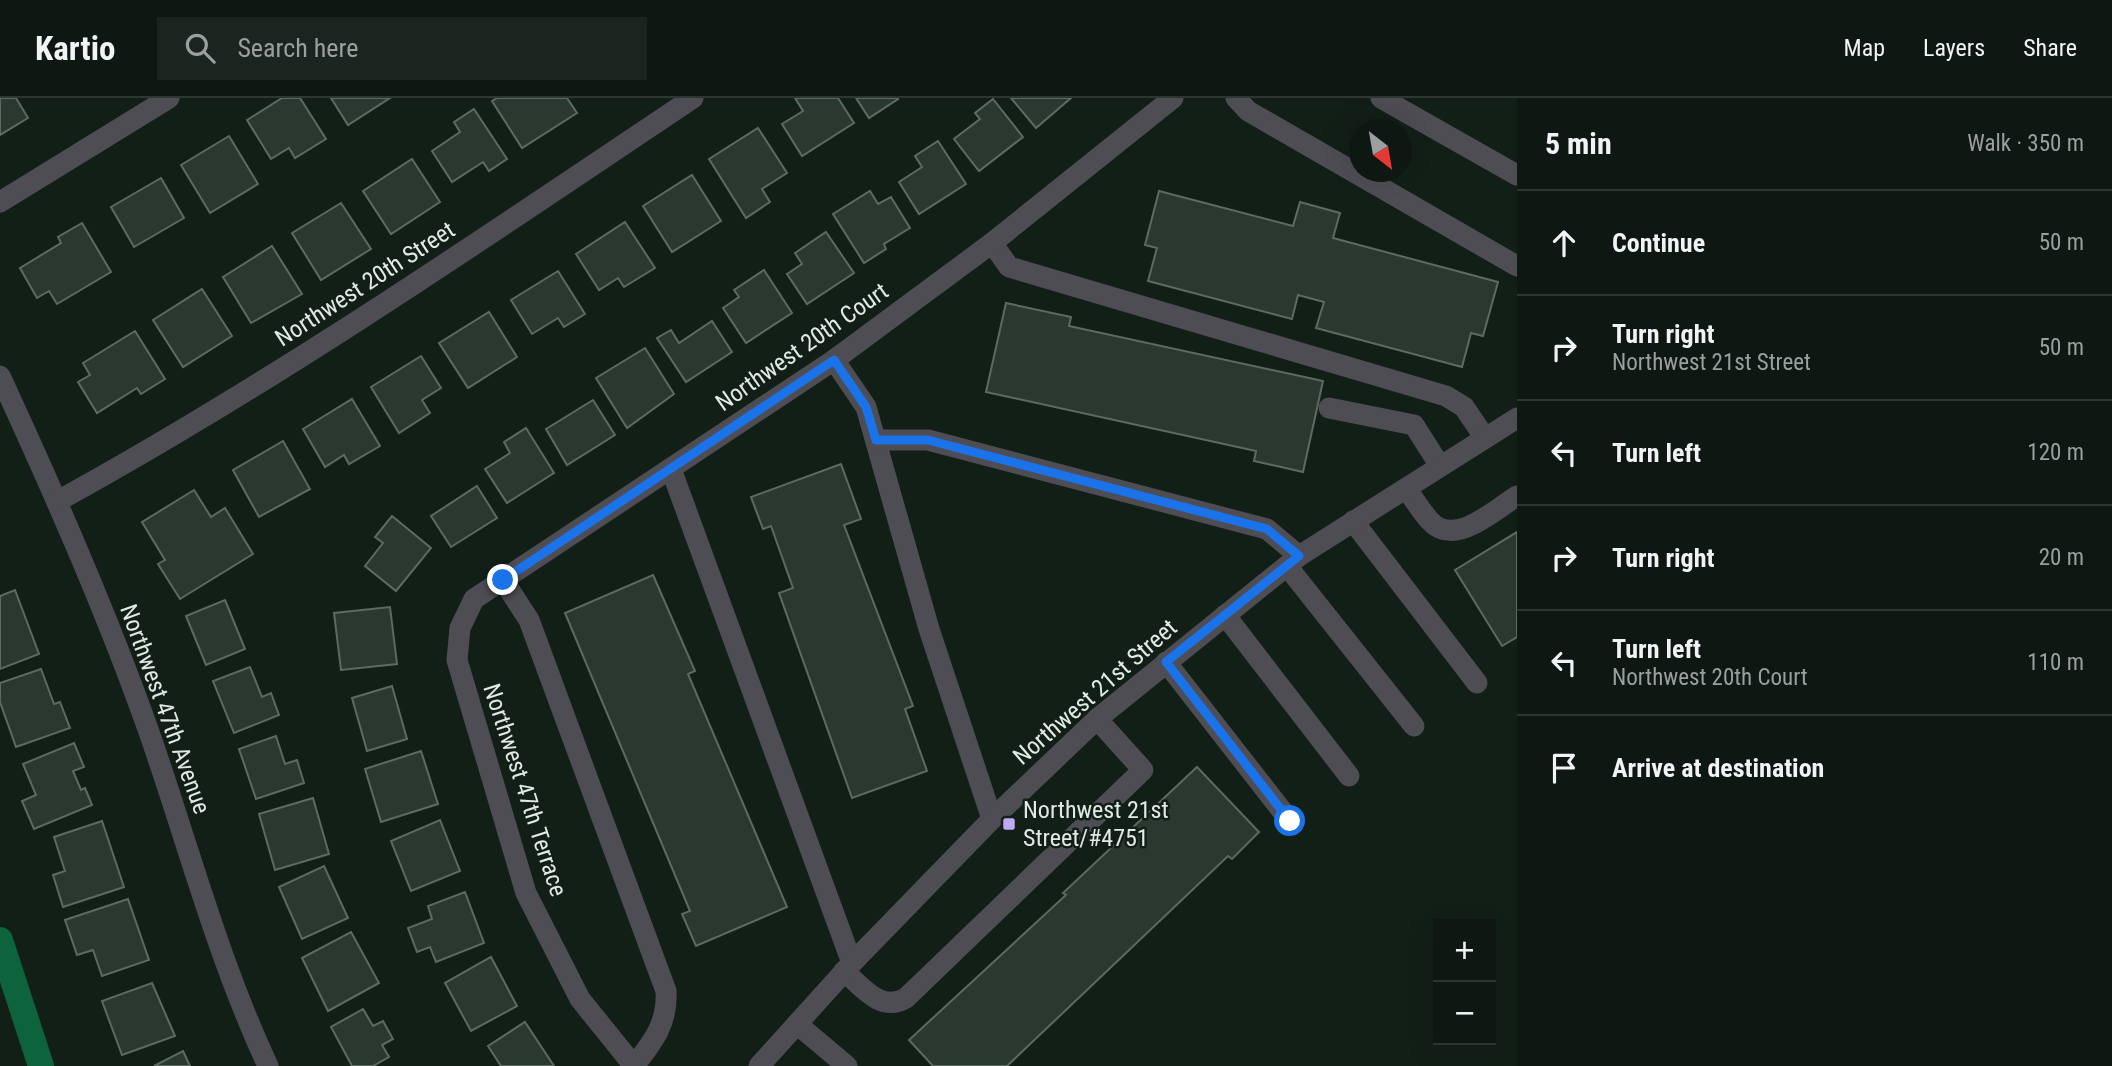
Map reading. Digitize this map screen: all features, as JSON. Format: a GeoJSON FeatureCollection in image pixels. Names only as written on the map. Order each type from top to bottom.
{"type":"FeatureCollection","features":[{"type":"Feature","properties":{"kind":"street"},"geometry":{"type":"LineString","coordinates":[[0,201],[169,98]]}},
{"type":"Feature","properties":{"kind":"street","name":"Northwest 20th Street"},"geometry":{"type":"LineString","coordinates":[[58,501],[169,439],[355,325],[693,98]]}},
{"type":"Feature","properties":{"kind":"street","name":"Northwest 20th Court"},"geometry":{"type":"LineString","coordinates":[[460,628],[474,599],[834,360],[992,243],[1173,98]]}},
{"type":"Feature","properties":{"kind":"street"},"geometry":{"type":"LineString","coordinates":[[1236,98],[1248,111],[1517,267]]}},
{"type":"Feature","properties":{"kind":"street"},"geometry":{"type":"LineString","coordinates":[[1381,98],[1517,174]]}},
{"type":"Feature","properties":{"kind":"street"},"geometry":{"type":"LineString","coordinates":[[992,243],[1009,267],[1446,396],[1464,407],[1485,438]]}},
{"type":"Feature","properties":{"kind":"street"},"geometry":{"type":"LineString","coordinates":[[834,360],[866,407],[929,629],[992,820]]}},
{"type":"Feature","properties":{"kind":"street","name":"Northwest 47th Avenue"},"geometry":{"type":"LineString","coordinates":[[0,376],[58,501],[148,731],[243,1012],[268,1066]]}},
{"type":"Feature","properties":{"kind":"street"},"geometry":{"type":"LineString","coordinates":[[1329,408],[1414,425],[1440,466]]}},
{"type":"Feature","properties":{"kind":"street","name":"Northwest 21st Street"},"geometry":{"type":"LineString","coordinates":[[759,1066],[848,967],[992,820],[1097,719],[1293,561],[1517,418]]}},
{"type":"Feature","properties":{"kind":"street"},"geometry":{"type":"LineString","coordinates":[[876,440],[928,440],[1267,529],[1414,726]]}},
{"type":"Feature","properties":{"kind":"street"},"geometry":{"type":"LineString","coordinates":[[671,469],[848,967],[877,1000],[898,1003],[906,998],[1143,770],[1097,719]]}},
{"type":"Feature","properties":{"kind":"street"},"geometry":{"type":"LineString","coordinates":[[1407,489],[1431,523],[1445,531],[1466,527],[1517,496]]}},
{"type":"Feature","properties":{"kind":"street"},"geometry":{"type":"LineString","coordinates":[[1353,521],[1477,683]]}},
{"type":"Feature","properties":{"kind":"street"},"geometry":{"type":"LineString","coordinates":[[503,580],[529,620],[666,991],[667,1007],[657,1037],[634,1066]]}},
{"type":"Feature","properties":{"kind":"street"},"geometry":{"type":"LineString","coordinates":[[1225,615],[1349,776]]}},
{"type":"Feature","properties":{"kind":"street","name":"Northwest 47th Terrace"},"geometry":{"type":"LineString","coordinates":[[460,628],[457,660],[526,892],[580,999],[634,1066]]}},
{"type":"Feature","properties":{"kind":"street"},"geometry":{"type":"LineString","coordinates":[[1166,662],[1290,821]]}},
{"type":"Feature","properties":{"kind":"street"},"geometry":{"type":"LineString","coordinates":[[797,1024],[847,1066]]}},
{"type":"Feature","properties":{"kind":"building"},"geometry":{"type":"Polygon","coordinates":[[[0,98],[16,98],[28,118],[0,135],[0,98]]]}},
{"type":"Feature","properties":{"kind":"building"},"geometry":{"type":"Polygon","coordinates":[[[282,98],[300,98],[326,139],[295,158],[289,148],[271,159],[247,120],[282,98]]]}},
{"type":"Feature","properties":{"kind":"building"},"geometry":{"type":"Polygon","coordinates":[[[331,98],[390,98],[348,125],[331,98]]]}},
{"type":"Feature","properties":{"kind":"building"},"geometry":{"type":"Polygon","coordinates":[[[497,98],[567,98],[577,113],[522,148],[492,101],[497,98]]]}},
{"type":"Feature","properties":{"kind":"building"},"geometry":{"type":"Polygon","coordinates":[[[795,98],[838,98],[854,123],[802,156],[782,124],[803,111],[795,98]]]}},
{"type":"Feature","properties":{"kind":"building"},"geometry":{"type":"Polygon","coordinates":[[[856,98],[897,98],[898,99],[869,118],[856,98]]]}},
{"type":"Feature","properties":{"kind":"building"},"geometry":{"type":"Polygon","coordinates":[[[1011,98],[1071,98],[1036,128],[1011,98]]]}},
{"type":"Feature","properties":{"kind":"building"},"geometry":{"type":"Polygon","coordinates":[[[993,99],[1023,137],[979,171],[954,139],[980,119],[975,113],[993,99]]]}},
{"type":"Feature","properties":{"kind":"building"},"geometry":{"type":"Polygon","coordinates":[[[474,109],[507,159],[489,171],[483,162],[452,182],[432,151],[460,132],[454,122],[474,109]]]}},
{"type":"Feature","properties":{"kind":"building"},"geometry":{"type":"Polygon","coordinates":[[[758,128],[787,173],[762,189],[770,202],[746,218],[709,159],[758,128]]]}},
{"type":"Feature","properties":{"kind":"building"},"geometry":{"type":"Polygon","coordinates":[[[229,136],[258,184],[210,213],[181,165],[229,136]]]}},
{"type":"Feature","properties":{"kind":"building"},"geometry":{"type":"Polygon","coordinates":[[[938,141],[966,184],[919,214],[899,182],[922,167],[915,156],[938,141]]]}},
{"type":"Feature","properties":{"kind":"building"},"geometry":{"type":"Polygon","coordinates":[[[412,159],[440,202],[391,234],[363,191],[412,159]]]}},
{"type":"Feature","properties":{"kind":"building"},"geometry":{"type":"Polygon","coordinates":[[[692,175],[721,221],[672,252],[643,206],[692,175]]]}},
{"type":"Feature","properties":{"kind":"building"},"geometry":{"type":"Polygon","coordinates":[[[161,178],[184,218],[134,247],[111,207],[161,178]]]}},
{"type":"Feature","properties":{"kind":"building"},"geometry":{"type":"Polygon","coordinates":[[[870,191],[878,204],[891,197],[910,228],[884,244],[886,249],[864,263],[833,214],[870,191]]]}},
{"type":"Feature","properties":{"kind":"building"},"geometry":{"type":"Polygon","coordinates":[[[1159,191],[1293,226],[1300,202],[1340,213],[1333,238],[1498,282],[1483,336],[1471,333],[1462,367],[1316,328],[1324,302],[1298,295],[1292,319],[1148,281],[1157,248],[1145,245],[1159,191]]]}},
{"type":"Feature","properties":{"kind":"building"},"geometry":{"type":"Polygon","coordinates":[[[341,203],[371,249],[321,280],[292,233],[341,203]]]}},
{"type":"Feature","properties":{"kind":"building"},"geometry":{"type":"Polygon","coordinates":[[[625,222],[655,268],[624,287],[618,278],[599,290],[576,254],[625,222]]]}},
{"type":"Feature","properties":{"kind":"building"},"geometry":{"type":"Polygon","coordinates":[[[82,223],[111,272],[57,304],[49,291],[37,298],[20,268],[61,243],[58,237],[82,223]]]}},
{"type":"Feature","properties":{"kind":"building"},"geometry":{"type":"Polygon","coordinates":[[[826,232],[854,273],[807,304],[787,274],[802,264],[795,253],[826,232]]]}},
{"type":"Feature","properties":{"kind":"building"},"geometry":{"type":"Polygon","coordinates":[[[272,246],[302,294],[251,323],[223,277],[272,246]]]}},
{"type":"Feature","properties":{"kind":"building"},"geometry":{"type":"Polygon","coordinates":[[[764,270],[792,313],[746,343],[723,308],[739,297],[734,290],[764,270]]]}},
{"type":"Feature","properties":{"kind":"building"},"geometry":{"type":"Polygon","coordinates":[[[558,271],[585,314],[564,327],[558,318],[532,334],[511,300],[558,271]]]}},
{"type":"Feature","properties":{"kind":"building"},"geometry":{"type":"Polygon","coordinates":[[[202,289],[232,336],[183,367],[153,320],[202,289]]]}},
{"type":"Feature","properties":{"kind":"building"},"geometry":{"type":"Polygon","coordinates":[[[1006,303],[1071,317],[1069,326],[1323,381],[1303,472],[1254,461],[1256,451],[986,392],[1006,303]]]}},
{"type":"Feature","properties":{"kind":"building"},"geometry":{"type":"Polygon","coordinates":[[[489,312],[517,357],[468,388],[439,343],[489,312]]]}},
{"type":"Feature","properties":{"kind":"building"},"geometry":{"type":"Polygon","coordinates":[[[712,321],[732,352],[686,382],[657,338],[671,330],[679,343],[712,321]]]}},
{"type":"Feature","properties":{"kind":"building"},"geometry":{"type":"Polygon","coordinates":[[[135,331],[165,379],[141,394],[137,388],[97,413],[78,382],[90,375],[83,363],[135,331]]]}},
{"type":"Feature","properties":{"kind":"building"},"geometry":{"type":"Polygon","coordinates":[[[645,348],[674,394],[627,428],[596,378],[645,348]]]}},
{"type":"Feature","properties":{"kind":"building"},"geometry":{"type":"Polygon","coordinates":[[[421,356],[441,388],[422,400],[430,413],[399,433],[371,387],[421,356]]]}},
{"type":"Feature","properties":{"kind":"building"},"geometry":{"type":"Polygon","coordinates":[[[352,399],[380,446],[349,464],[344,455],[325,467],[303,429],[352,399]]]}},
{"type":"Feature","properties":{"kind":"building"},"geometry":{"type":"Polygon","coordinates":[[[593,400],[615,435],[567,465],[546,429],[593,400]]]}},
{"type":"Feature","properties":{"kind":"building"},"geometry":{"type":"Polygon","coordinates":[[[526,428],[554,473],[507,503],[485,469],[510,453],[504,442],[526,428]]]}},
{"type":"Feature","properties":{"kind":"building"},"geometry":{"type":"Polygon","coordinates":[[[283,441],[310,489],[259,517],[233,470],[283,441]]]}},
{"type":"Feature","properties":{"kind":"building"},"geometry":{"type":"Polygon","coordinates":[[[841,464],[861,519],[844,525],[913,706],[905,709],[927,771],[852,798],[779,593],[793,588],[771,526],[763,529],[751,497],[841,464]]]}},
{"type":"Feature","properties":{"kind":"building"},"geometry":{"type":"Polygon","coordinates":[[[477,486],[497,518],[451,547],[431,516],[477,486]]]}},
{"type":"Feature","properties":{"kind":"building"},"geometry":{"type":"Polygon","coordinates":[[[194,490],[211,517],[225,508],[253,554],[180,599],[158,564],[165,560],[142,522],[194,490]]]}},
{"type":"Feature","properties":{"kind":"building"},"geometry":{"type":"Polygon","coordinates":[[[392,516],[431,548],[396,591],[365,566],[383,543],[375,537],[392,516]]]}},
{"type":"Feature","properties":{"kind":"building"},"geometry":{"type":"Polygon","coordinates":[[[1517,532],[1517,637],[1502,646],[1455,570],[1517,532]]]}},
{"type":"Feature","properties":{"kind":"building"},"geometry":{"type":"Polygon","coordinates":[[[653,575],[695,671],[688,674],[787,907],[696,946],[682,914],[690,911],[565,613],[653,575]]]}},
{"type":"Feature","properties":{"kind":"building"},"geometry":{"type":"Polygon","coordinates":[[[15,590],[39,654],[0,669],[0,596],[15,590]]]}},
{"type":"Feature","properties":{"kind":"building"},"geometry":{"type":"Polygon","coordinates":[[[225,600],[245,649],[206,665],[186,616],[225,600]]]}},
{"type":"Feature","properties":{"kind":"building"},"geometry":{"type":"Polygon","coordinates":[[[390,607],[397,664],[341,670],[334,613],[390,607]]]}},
{"type":"Feature","properties":{"kind":"building"},"geometry":{"type":"Polygon","coordinates":[[[250,667],[262,697],[271,693],[279,715],[234,733],[213,681],[250,667]]]}},
{"type":"Feature","properties":{"kind":"building"},"geometry":{"type":"Polygon","coordinates":[[[41,669],[54,704],[60,702],[70,728],[16,747],[0,702],[0,683],[41,669]]]}},
{"type":"Feature","properties":{"kind":"building"},"geometry":{"type":"Polygon","coordinates":[[[392,686],[407,739],[367,751],[352,698],[392,686]]]}},
{"type":"Feature","properties":{"kind":"building"},"geometry":{"type":"Polygon","coordinates":[[[276,736],[285,764],[297,760],[304,783],[256,799],[239,749],[276,736]]]}},
{"type":"Feature","properties":{"kind":"building"},"geometry":{"type":"Polygon","coordinates":[[[74,743],[84,767],[73,771],[81,790],[85,788],[92,805],[34,829],[22,801],[36,795],[23,764],[74,743]]]}},
{"type":"Feature","properties":{"kind":"building"},"geometry":{"type":"Polygon","coordinates":[[[421,751],[438,804],[381,822],[365,769],[421,751]]]}},
{"type":"Feature","properties":{"kind":"building"},"geometry":{"type":"Polygon","coordinates":[[[1197,767],[1259,832],[1232,859],[1228,856],[1007,1066],[933,1066],[909,1040],[1066,895],[1063,893],[1197,767]]]}},
{"type":"Feature","properties":{"kind":"building"},"geometry":{"type":"Polygon","coordinates":[[[313,798],[329,854],[275,870],[259,814],[313,798]]]}},
{"type":"Feature","properties":{"kind":"building"},"geometry":{"type":"Polygon","coordinates":[[[440,820],[460,871],[411,891],[391,841],[440,820]]]}},
{"type":"Feature","properties":{"kind":"building"},"geometry":{"type":"Polygon","coordinates":[[[102,821],[124,887],[63,907],[53,875],[65,871],[54,837],[102,821]]]}},
{"type":"Feature","properties":{"kind":"building"},"geometry":{"type":"Polygon","coordinates":[[[324,866],[348,918],[302,939],[279,887],[324,866]]]}},
{"type":"Feature","properties":{"kind":"building"},"geometry":{"type":"Polygon","coordinates":[[[465,892],[484,943],[436,962],[430,947],[417,952],[408,928],[432,919],[428,906],[465,892]]]}},
{"type":"Feature","properties":{"kind":"building"},"geometry":{"type":"Polygon","coordinates":[[[128,899],[149,960],[102,976],[93,950],[77,955],[65,920],[128,899]]]}},
{"type":"Feature","properties":{"kind":"building"},"geometry":{"type":"Polygon","coordinates":[[[351,932],[379,983],[328,1011],[302,958],[351,932]]]}},
{"type":"Feature","properties":{"kind":"building"},"geometry":{"type":"Polygon","coordinates":[[[491,957],[517,1006],[471,1031],[445,983],[491,957]]]}},
{"type":"Feature","properties":{"kind":"building"},"geometry":{"type":"Polygon","coordinates":[[[152,983],[175,1036],[122,1055],[102,1001],[152,983]]]}},
{"type":"Feature","properties":{"kind":"building"},"geometry":{"type":"Polygon","coordinates":[[[363,1009],[373,1026],[383,1021],[393,1039],[382,1045],[389,1057],[373,1066],[352,1066],[331,1027],[363,1009]]]}},
{"type":"Feature","properties":{"kind":"building"},"geometry":{"type":"Polygon","coordinates":[[[525,1022],[554,1066],[501,1066],[488,1046],[525,1022]]]}},
{"type":"Feature","properties":{"kind":"building"},"geometry":{"type":"Polygon","coordinates":[[[183,1051],[190,1066],[154,1066],[183,1051]]]}},
{"type":"Feature","properties":{"kind":"waterway"},"geometry":{"type":"LineString","coordinates":[[0,940],[41,1066]]}},
{"type":"Feature","properties":{"kind":"place","name":"Northwest 21st Street/#4751"},"geometry":{"type":"Point","coordinates":[1009,824]}},
{"type":"Feature","properties":{"kind":"route"},"geometry":{"type":"LineString","coordinates":[[503,580],[834,360],[866,407],[876,440],[928,440],[1267,529],[1299,556],[1166,662],[1290,821]]}}]}
